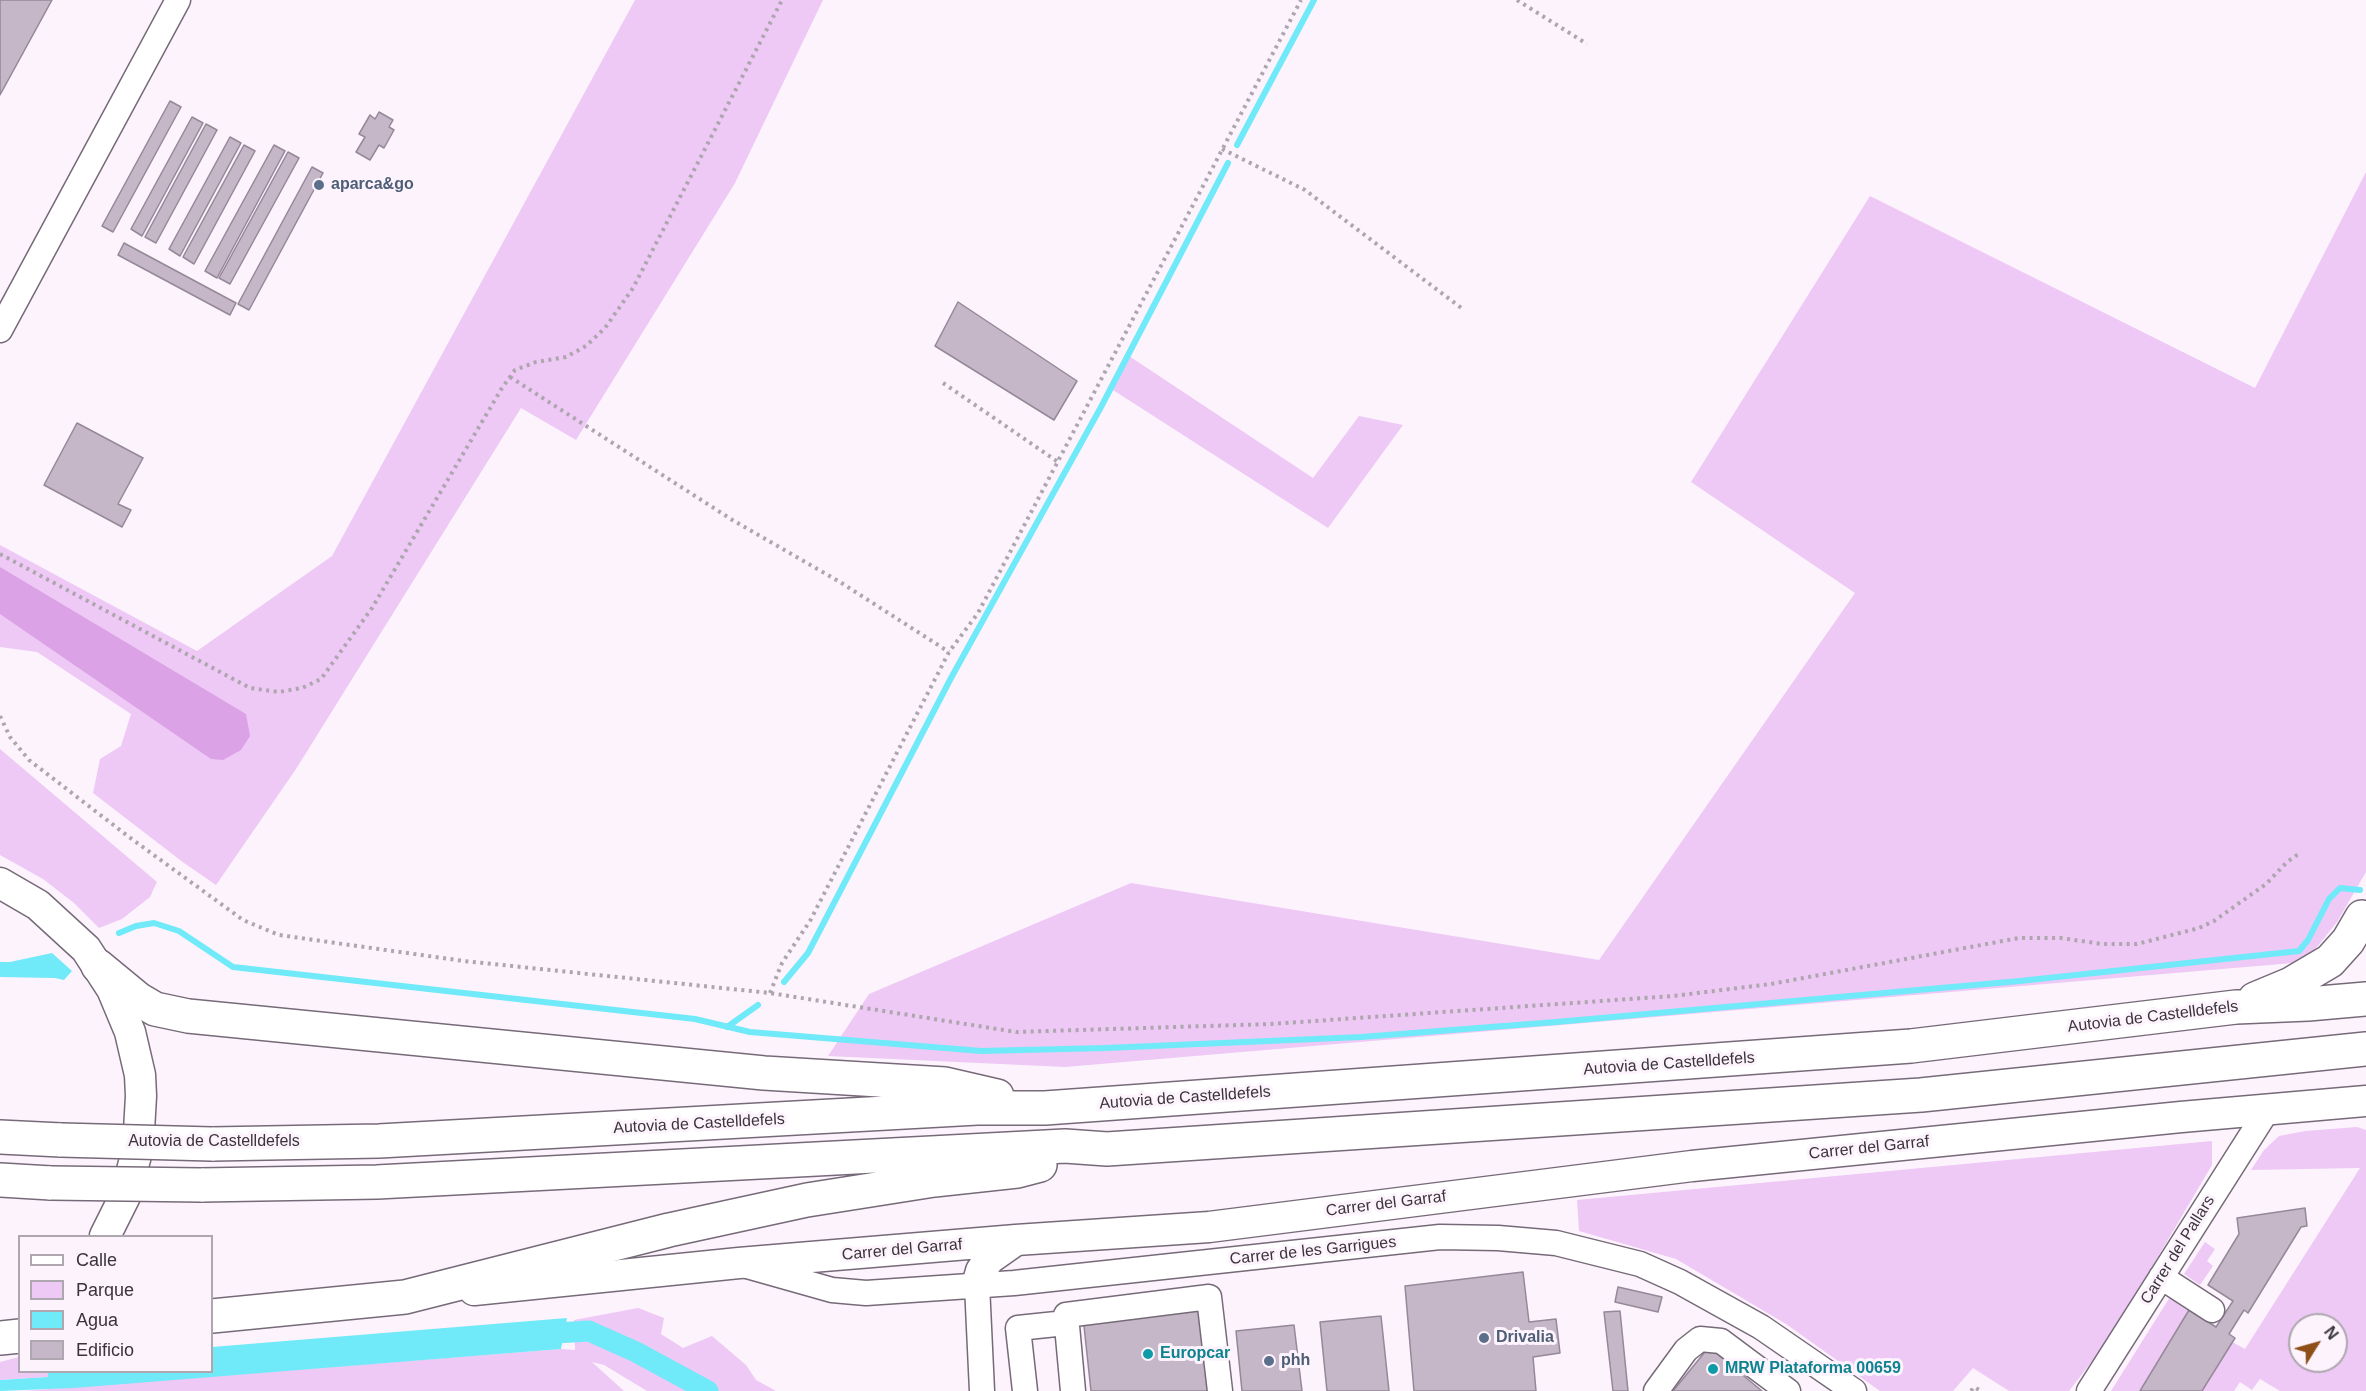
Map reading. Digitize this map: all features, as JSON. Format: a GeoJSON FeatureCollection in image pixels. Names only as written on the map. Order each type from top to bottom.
{"type":"FeatureCollection","features":[{"type":"Feature","properties":{"kind":"highway"},"geometry":{"type":"LineString","coordinates":[[2319,968],[2342,949],[2365,922]]}},
{"type":"Feature","properties":{"kind":"highway"},"geometry":{"type":"LineString","coordinates":[[2236,1007],[2291,984],[2319,968],[2346,957],[2366,954]]}},
{"type":"Feature","properties":{"kind":"highway"},"geometry":{"type":"LineString","coordinates":[[98,966],[138,999],[154,1009],[188,1016],[764,1073],[945,1084],[1045,1108]]}},
{"type":"Feature","properties":{"kind":"highway","name":"Autovia de Castelldefels"},"geometry":{"type":"LineString","coordinates":[[0,1137],[212,1144],[379,1141],[977,1108],[1045,1108],[1911,1046],[2236,1007],[2366,999]]}},
{"type":"Feature","properties":{"kind":"highway"},"geometry":{"type":"LineString","coordinates":[[0,1180],[201,1185],[388,1182],[1065,1146],[1107,1149],[1921,1095],[2366,1049]]}},
{"type":"Feature","properties":{"kind":"highway"},"geometry":{"type":"LineString","coordinates":[[213,1317],[405,1297],[748,1212],[890,1186],[1017,1171],[1107,1149]]}},
{"type":"Feature","properties":{"kind":"highway"},"geometry":{"type":"LineString","coordinates":[[0,1338],[18,1336]]}},
{"type":"Feature","properties":{"kind":"main road"},"geometry":{"type":"LineString","coordinates":[[4,883],[56,920],[86,950],[98,966],[121,1009],[130,1032],[140,1075],[140,1132],[125,1196],[106,1235]]}},
{"type":"Feature","properties":{"kind":"main road","name":"Carrer del Garraf"},"geometry":{"type":"LineString","coordinates":[[405,1297],[739,1263],[1209,1227],[1692,1166],[2268,1108],[2366,1101]]}},
{"type":"Feature","properties":{"kind":"main road"},"geometry":{"type":"LineString","coordinates":[[977,1285],[981,1271],[989,1259],[1016,1240]]}},
{"type":"Feature","properties":{"kind":"main road"},"geometry":{"type":"LineString","coordinates":[[0,1331],[18,1322]]}},
{"type":"Feature","properties":{"kind":"street"},"geometry":{"type":"LineString","coordinates":[[0,330],[178,0]]}},
{"type":"Feature","properties":{"kind":"street","name":"Carrer del Pallars"},"geometry":{"type":"LineString","coordinates":[[2089,1391],[2268,1108]]}},
{"type":"Feature","properties":{"kind":"street","name":"Carrer de les Garrigues"},"geometry":{"type":"LineString","coordinates":[[739,1263],[832,1290],[866,1293],[1014,1283],[1440,1237],[1498,1238],[1556,1243],[1640,1264],[1680,1282],[1761,1327],[1854,1391]]}},
{"type":"Feature","properties":{"kind":"street"},"geometry":{"type":"LineString","coordinates":[[2161,1277],[2212,1310]]}},
{"type":"Feature","properties":{"kind":"street"},"geometry":{"type":"LineString","coordinates":[[977,1285],[982,1391]]}},
{"type":"Feature","properties":{"kind":"street"},"geometry":{"type":"LineString","coordinates":[[1073,1391],[1066,1315],[1209,1297],[1220,1391]]}},
{"type":"Feature","properties":{"kind":"street"},"geometry":{"type":"LineString","coordinates":[[1025,1391],[1018,1329],[1066,1323]]}},
{"type":"Feature","properties":{"kind":"street"},"geometry":{"type":"LineString","coordinates":[[1656,1391],[1686,1350],[1700,1339],[1721,1341],[1788,1391]]}},
{"type":"Feature","properties":{"kind":"path"},"geometry":{"type":"LineString","coordinates":[[0,554],[250,688],[279,692],[302,688],[321,679],[372,608],[496,398],[515,370],[536,362],[566,357],[586,346],[605,328],[633,288],[782,0]]}},
{"type":"Feature","properties":{"kind":"path"},"geometry":{"type":"LineString","coordinates":[[770,993],[782,963],[810,921],[950,652],[978,613],[1301,0]]}},
{"type":"Feature","properties":{"kind":"path"},"geometry":{"type":"LineString","coordinates":[[1517,0],[1587,44]]}},
{"type":"Feature","properties":{"kind":"path"},"geometry":{"type":"LineString","coordinates":[[1222,149],[1305,190],[1464,309]]}},
{"type":"Feature","properties":{"kind":"path"},"geometry":{"type":"LineString","coordinates":[[510,377],[734,521],[840,582],[950,652]]}},
{"type":"Feature","properties":{"kind":"path"},"geometry":{"type":"LineString","coordinates":[[943,383],[1058,462]]}},
{"type":"Feature","properties":{"kind":"path"},"geometry":{"type":"LineString","coordinates":[[0,716],[10,737],[29,760],[243,920],[279,935],[464,961],[770,993],[1016,1032],[1271,1024],[1673,996],[1771,984],[2019,938],[2061,938],[2102,944],[2137,944],[2199,928],[2214,921],[2266,884],[2286,862],[2300,853]]}},
{"type":"Feature","properties":{"kind":"path"},"geometry":{"type":"LineString","coordinates":[[1971,1391],[1974,1387],[1981,1391]]}},
{"type":"Feature","properties":{"kind":"green space"},"geometry":{"type":"Polygon","coordinates":[[[635,0],[823,0],[735,183],[576,440],[521,408],[296,769],[216,885],[93,793],[100,759],[121,746],[131,714],[37,652],[0,647],[0,545],[197,651],[332,556],[635,0]]]}},
{"type":"Feature","properties":{"kind":"green space"},"geometry":{"type":"Polygon","coordinates":[[[2366,172],[2366,872],[2337,922],[2305,962],[1065,1067],[828,1056],[869,994],[1131,883],[1599,960],[1855,593],[1691,482],[1870,196],[2255,388],[2366,172]]]}},
{"type":"Feature","properties":{"kind":"green space"},"geometry":{"type":"Polygon","coordinates":[[[1129,356],[1313,478],[1359,416],[1403,425],[1328,528],[1113,390],[1129,356]]]}},
{"type":"Feature","properties":{"kind":"green space"},"geometry":{"type":"Polygon","coordinates":[[[0,749],[157,882],[150,897],[122,919],[99,928],[74,903],[43,879],[0,855],[0,749]]]}},
{"type":"Feature","properties":{"kind":"green space"},"geometry":{"type":"Polygon","coordinates":[[[2357,1127],[2366,1130],[2366,1391],[2280,1391],[2260,1379],[2252,1390],[2240,1382],[2234,1391],[2202,1391],[2232,1342],[2245,1349],[2360,1168],[2251,1170],[2264,1150],[2279,1136],[2305,1131],[2357,1127]]]}},
{"type":"Feature","properties":{"kind":"green space"},"geometry":{"type":"Polygon","coordinates":[[[2212,1141],[2212,1165],[2110,1338],[2069,1391],[2009,1391],[1973,1368],[1953,1391],[1880,1391],[1786,1324],[1676,1259],[1579,1231],[1577,1200],[2212,1141]]]}},
{"type":"Feature","properties":{"kind":"green space"},"geometry":{"type":"Polygon","coordinates":[[[2205,1242],[2215,1249],[2207,1261],[2213,1266],[2200,1285],[2184,1274],[2205,1242]]]}},
{"type":"Feature","properties":{"kind":"green space"},"geometry":{"type":"Polygon","coordinates":[[[2170,1297],[2189,1310],[2140,1391],[2111,1391],[2170,1297]]]}},
{"type":"Feature","properties":{"kind":"green space"},"geometry":{"type":"Polygon","coordinates":[[[638,1308],[664,1318],[661,1334],[683,1348],[712,1336],[746,1365],[756,1380],[776,1391],[647,1391],[604,1365],[592,1362],[624,1391],[24,1391],[561,1349],[575,1350],[574,1320],[638,1308]]]}},
{"type":"Feature","properties":{"kind":"green space"},"geometry":{"type":"Polygon","coordinates":[[[18,1357],[18,1373],[48,1373],[49,1377],[0,1380],[0,1362],[18,1357]]]}},
{"type":"Feature","properties":{"kind":"shaded area"},"geometry":{"type":"Polygon","coordinates":[[[0,567],[246,714],[250,736],[241,750],[223,760],[211,759],[0,614],[0,567]]]}},
{"type":"Feature","properties":{"kind":"water"},"geometry":{"type":"Polygon","coordinates":[[[52,953],[72,971],[64,980],[0,977],[0,962],[52,953]]]}},
{"type":"Feature","properties":{"kind":"water"},"geometry":{"type":"Polygon","coordinates":[[[567,1318],[561,1349],[74,1388],[0,1391],[0,1380],[48,1377],[48,1373],[213,1373],[213,1347],[567,1318]]]}},
{"type":"Feature","properties":{"kind":"building"},"geometry":{"type":"Polygon","coordinates":[[[0,0],[52,0],[0,95],[0,0]]]}},
{"type":"Feature","properties":{"kind":"building"},"geometry":{"type":"Polygon","coordinates":[[[170,101],[181,107],[113,232],[102,226],[170,101]]]}},
{"type":"Feature","properties":{"kind":"building"},"geometry":{"type":"Polygon","coordinates":[[[379,112],[393,120],[389,127],[394,130],[384,148],[379,145],[370,160],[356,152],[365,137],[359,134],[370,115],[375,119],[379,112]]]}},
{"type":"Feature","properties":{"kind":"building"},"geometry":{"type":"Polygon","coordinates":[[[192,117],[203,123],[142,236],[131,229],[192,117]]]}},
{"type":"Feature","properties":{"kind":"building"},"geometry":{"type":"Polygon","coordinates":[[[206,124],[217,130],[156,243],[145,237],[206,124]]]}},
{"type":"Feature","properties":{"kind":"building"},"geometry":{"type":"Polygon","coordinates":[[[230,137],[241,143],[180,256],[169,249],[230,137]]]}},
{"type":"Feature","properties":{"kind":"building"},"geometry":{"type":"Polygon","coordinates":[[[244,145],[255,151],[194,264],[183,257],[244,145]]]}},
{"type":"Feature","properties":{"kind":"building"},"geometry":{"type":"Polygon","coordinates":[[[274,145],[285,151],[217,278],[205,271],[274,145]]]}},
{"type":"Feature","properties":{"kind":"building"},"geometry":{"type":"Polygon","coordinates":[[[288,152],[299,158],[230,284],[219,278],[288,152]]]}},
{"type":"Feature","properties":{"kind":"building"},"geometry":{"type":"Polygon","coordinates":[[[312,167],[323,173],[249,310],[238,304],[312,167]]]}},
{"type":"Feature","properties":{"kind":"building"},"geometry":{"type":"Polygon","coordinates":[[[124,243],[236,303],[230,315],[118,255],[124,243]]]}},
{"type":"Feature","properties":{"kind":"building"},"geometry":{"type":"Polygon","coordinates":[[[958,302],[1077,381],[1054,420],[935,346],[958,302]]]}},
{"type":"Feature","properties":{"kind":"building"},"geometry":{"type":"Polygon","coordinates":[[[77,423],[143,458],[118,504],[131,510],[122,527],[44,485],[77,423]]]}},
{"type":"Feature","properties":{"kind":"building"},"geometry":{"type":"Polygon","coordinates":[[[2305,1208],[2307,1226],[2301,1227],[2248,1313],[2244,1310],[2229,1334],[2235,1338],[2202,1391],[2140,1391],[2189,1310],[2216,1327],[2233,1301],[2208,1285],[2239,1234],[2237,1218],[2305,1208]]]}},
{"type":"Feature","properties":{"kind":"building","name":"Drivalia"},"geometry":{"type":"Polygon","coordinates":[[[1523,1272],[1529,1322],[1556,1319],[1560,1353],[1533,1357],[1536,1391],[1414,1391],[1405,1286],[1523,1272]]]}},
{"type":"Feature","properties":{"kind":"building"},"geometry":{"type":"Polygon","coordinates":[[[1618,1287],[1662,1297],[1658,1312],[1615,1302],[1618,1287]]]}},
{"type":"Feature","properties":{"kind":"building","name":"Europcar"},"geometry":{"type":"Polygon","coordinates":[[[1204,1304],[1213,1391],[1091,1391],[1083,1317],[1204,1304]]]}},
{"type":"Feature","properties":{"kind":"building"},"geometry":{"type":"Polygon","coordinates":[[[1620,1311],[1628,1391],[1613,1391],[1604,1312],[1620,1311]]]}},
{"type":"Feature","properties":{"kind":"building"},"geometry":{"type":"Polygon","coordinates":[[[1381,1316],[1389,1391],[1327,1391],[1320,1322],[1381,1316]]]}},
{"type":"Feature","properties":{"kind":"building","name":"phh"},"geometry":{"type":"Polygon","coordinates":[[[1294,1325],[1302,1391],[1242,1391],[1236,1331],[1294,1325]]]}},
{"type":"Feature","properties":{"kind":"building","name":"MRW Plataforma 00659"},"geometry":{"type":"Polygon","coordinates":[[[1709,1347],[1762,1391],[1673,1391],[1709,1347]]]}},
{"type":"Feature","properties":{"kind":"waterway"},"geometry":{"type":"LineString","coordinates":[[1237,145],[1314,0]]}},
{"type":"Feature","properties":{"kind":"waterway"},"geometry":{"type":"LineString","coordinates":[[784,982],[808,953],[951,678],[1101,407],[1228,163]]}},
{"type":"Feature","properties":{"kind":"waterway"},"geometry":{"type":"LineString","coordinates":[[119,933],[136,926],[154,923],[179,931],[233,967],[695,1019],[750,1032],[981,1051],[1361,1037],[2020,981],[2299,951],[2308,940],[2329,899],[2340,888],[2360,890]]}},
{"type":"Feature","properties":{"kind":"waterway"},"geometry":{"type":"LineString","coordinates":[[727,1027],[758,1005]]}},
{"type":"Feature","properties":{"kind":"waterway"},"geometry":{"type":"LineString","coordinates":[[538,1334],[589,1331],[636,1352],[708,1391]]}},
{"type":"Feature","properties":{"kind":"place","name":"aparca&go"},"geometry":{"type":"Point","coordinates":[319,185]}},
{"type":"Feature","properties":{"kind":"place","name":"Drivalia"},"geometry":{"type":"Point","coordinates":[1484,1338]}},
{"type":"Feature","properties":{"kind":"place","name":"Europcar"},"geometry":{"type":"Point","coordinates":[1148,1354]}},
{"type":"Feature","properties":{"kind":"place","name":"phh"},"geometry":{"type":"Point","coordinates":[1269,1361]}},
{"type":"Feature","properties":{"kind":"place","name":"MRW Plataforma 00659"},"geometry":{"type":"Point","coordinates":[1713,1369]}}]}
